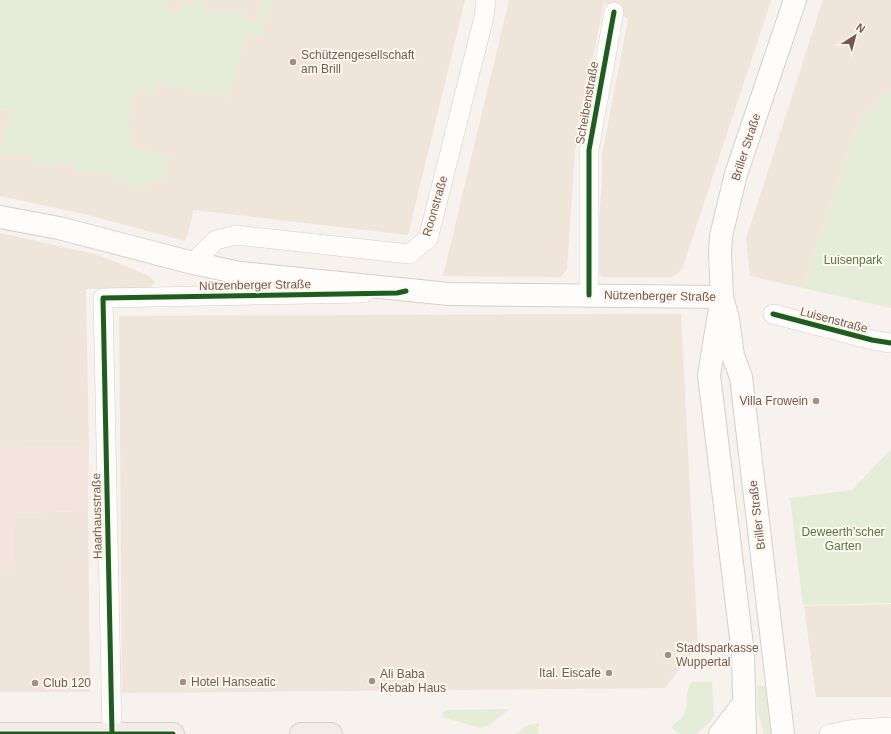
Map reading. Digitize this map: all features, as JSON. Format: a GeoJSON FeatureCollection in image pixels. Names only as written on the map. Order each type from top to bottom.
{"type":"FeatureCollection","features":[{"type":"Feature","properties":{"kind":"main road","name":"Briller Straße"},"geometry":{"type":"LineString","coordinates":[[783,734],[740,377],[733,356],[728,319],[722,297],[719,247],[724,218],[736,174],[795,0]]}},
{"type":"Feature","properties":{"kind":"main road","name":"Nützenberger Straße"},"geometry":{"type":"LineString","coordinates":[[0,217],[59,228],[193,263],[240,273],[406,291],[484,296],[589,295],[722,297]]}},
{"type":"Feature","properties":{"kind":"main road","name":"Briller Straße"},"geometry":{"type":"LineString","coordinates":[[722,297],[709,375],[743,654],[745,734]]}},
{"type":"Feature","properties":{"kind":"main road"},"geometry":{"type":"LineString","coordinates":[[725,514],[756,511]]}},
{"type":"Feature","properties":{"kind":"main road"},"geometry":{"type":"LineString","coordinates":[[720,734],[744,703]]}},
{"type":"Feature","properties":{"kind":"main road"},"geometry":{"type":"LineString","coordinates":[[0,734],[173,734]]}},
{"type":"Feature","properties":{"kind":"main road"},"geometry":{"type":"LineString","coordinates":[[301,734],[331,734]]}},
{"type":"Feature","properties":{"kind":"street","name":"Roonstraße"},"geometry":{"type":"LineString","coordinates":[[193,263],[216,240],[236,235],[410,254],[428,239],[484,17],[486,0]]}},
{"type":"Feature","properties":{"kind":"street","name":"Scheibenstraße"},"geometry":{"type":"LineString","coordinates":[[589,295],[589,150],[614,12]]}},
{"type":"Feature","properties":{"kind":"street","name":"Nützenberger Straße"},"geometry":{"type":"LineString","coordinates":[[103,298],[397,293],[406,291]]}},
{"type":"Feature","properties":{"kind":"street","name":"Haarhausstraße"},"geometry":{"type":"LineString","coordinates":[[103,298],[112,733]]}},
{"type":"Feature","properties":{"kind":"street","name":"Luisenstraße"},"geometry":{"type":"LineString","coordinates":[[773,314],[872,340],[891,343]]}},
{"type":"Feature","properties":{"kind":"street"},"geometry":{"type":"LineString","coordinates":[[829,734],[855,729],[891,727]]}},
{"type":"Feature","properties":{"kind":"shaded area"},"geometry":{"type":"Polygon","coordinates":[[[32,0],[465,0],[408,235],[194,210],[185,241],[84,214],[0,196],[0,109],[10,111],[32,0]]]}},
{"type":"Feature","properties":{"kind":"shaded area"},"geometry":{"type":"Polygon","coordinates":[[[509,0],[771,0],[682,269],[673,277],[603,277],[595,270],[602,180],[602,155],[628,19],[604,2],[575,151],[567,269],[561,277],[443,276],[509,0]]]}},
{"type":"Feature","properties":{"kind":"shaded area"},"geometry":{"type":"Polygon","coordinates":[[[823,0],[891,0],[891,89],[857,126],[803,288],[750,276],[746,239],[823,0]]]}},
{"type":"Feature","properties":{"kind":"shaded area"},"geometry":{"type":"Polygon","coordinates":[[[0,233],[99,255],[149,276],[155,282],[149,289],[86,289],[89,446],[0,447],[0,233]]]}},
{"type":"Feature","properties":{"kind":"shaded area"},"geometry":{"type":"Polygon","coordinates":[[[681,314],[698,645],[665,688],[122,693],[119,316],[681,314]]]}},
{"type":"Feature","properties":{"kind":"shaded area"},"geometry":{"type":"Polygon","coordinates":[[[89,446],[88,511],[12,513],[13,571],[0,571],[0,447],[89,446]]]}},
{"type":"Feature","properties":{"kind":"shaded area"},"geometry":{"type":"Polygon","coordinates":[[[88,511],[90,692],[0,692],[0,571],[13,571],[12,513],[88,511]]]}},
{"type":"Feature","properties":{"kind":"shaded area"},"geometry":{"type":"Polygon","coordinates":[[[891,604],[891,697],[816,697],[804,606],[891,604]]]}},
{"type":"Feature","properties":{"kind":"green space"},"geometry":{"type":"Polygon","coordinates":[[[0,0],[168,0],[166,12],[177,15],[180,3],[195,6],[196,0],[205,1],[204,10],[233,13],[234,8],[246,10],[244,20],[258,23],[263,0],[272,0],[261,36],[247,32],[228,98],[155,83],[154,91],[142,89],[141,95],[133,94],[127,128],[134,129],[130,147],[170,155],[163,183],[150,179],[147,190],[110,178],[111,172],[96,168],[94,174],[74,170],[75,164],[60,161],[58,166],[28,160],[29,155],[14,152],[13,157],[2,155],[1,153],[10,111],[0,109],[0,0]]]}},
{"type":"Feature","properties":{"kind":"green space","name":"Luisenpark"},"geometry":{"type":"Polygon","coordinates":[[[891,89],[891,308],[803,288],[857,126],[891,89]]]}},
{"type":"Feature","properties":{"kind":"green space","name":"Deweerth’scher Garten"},"geometry":{"type":"Polygon","coordinates":[[[891,449],[891,603],[803,605],[790,498],[852,490],[891,449]]]}},
{"type":"Feature","properties":{"kind":"green space"},"geometry":{"type":"Polygon","coordinates":[[[691,682],[712,682],[714,715],[709,723],[696,734],[679,734],[671,727],[683,716],[685,712],[688,690],[691,682]]]}},
{"type":"Feature","properties":{"kind":"green space"},"geometry":{"type":"Polygon","coordinates":[[[757,685],[767,687],[772,734],[764,734],[758,713],[757,685]]]}},
{"type":"Feature","properties":{"kind":"green space"},"geometry":{"type":"Polygon","coordinates":[[[510,709],[489,725],[480,728],[442,717],[443,712],[448,710],[510,709]]]}},
{"type":"Feature","properties":{"kind":"green space"},"geometry":{"type":"Polygon","coordinates":[[[539,723],[538,734],[517,734],[525,726],[539,723]]]}},
{"type":"Feature","properties":{"kind":"cycle path"},"geometry":{"type":"LineString","coordinates":[[589,295],[589,150],[614,12]]}},
{"type":"Feature","properties":{"kind":"cycle path"},"geometry":{"type":"LineString","coordinates":[[112,733],[103,298],[397,293],[406,291]]}},
{"type":"Feature","properties":{"kind":"cycle path"},"geometry":{"type":"LineString","coordinates":[[773,314],[872,340],[891,343]]}},
{"type":"Feature","properties":{"kind":"cycle path"},"geometry":{"type":"LineString","coordinates":[[0,734],[173,734]]}},
{"type":"Feature","properties":{"kind":"place","name":"Schützengesellschaft am Brill"},"geometry":{"type":"Point","coordinates":[293,62]}},
{"type":"Feature","properties":{"kind":"place","name":"Villa Frowein"},"geometry":{"type":"Point","coordinates":[816,401]}},
{"type":"Feature","properties":{"kind":"place","name":"Stadtsparkasse Wuppertal"},"geometry":{"type":"Point","coordinates":[668,655]}},
{"type":"Feature","properties":{"kind":"place","name":"Ital. Eiscafe"},"geometry":{"type":"Point","coordinates":[609,673]}},
{"type":"Feature","properties":{"kind":"place","name":"Ali Baba Kebab Haus"},"geometry":{"type":"Point","coordinates":[372,681]}},
{"type":"Feature","properties":{"kind":"place","name":"Hotel Hanseatic"},"geometry":{"type":"Point","coordinates":[183,682]}},
{"type":"Feature","properties":{"kind":"place","name":"Club 120"},"geometry":{"type":"Point","coordinates":[35,683]}}]}
